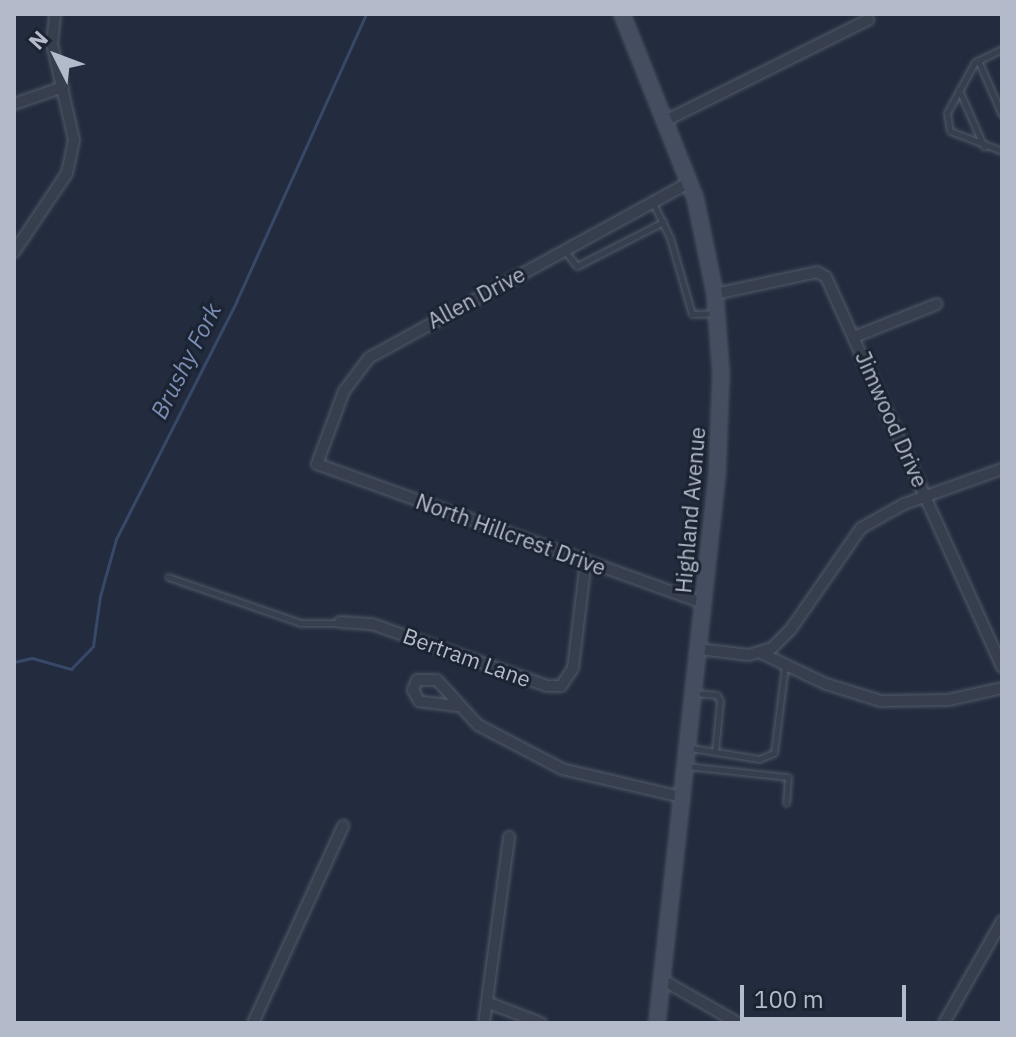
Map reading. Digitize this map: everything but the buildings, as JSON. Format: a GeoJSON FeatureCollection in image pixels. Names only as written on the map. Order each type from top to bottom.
{"type":"FeatureCollection","features":[{"type":"Feature","properties":{"kind":"main road","name":"Highland Avenue"},"geometry":{"type":"LineString","coordinates":[[622,14],[690,182],[717,313],[720,431],[657,1023]]}},
{"type":"Feature","properties":{"kind":"street"},"geometry":{"type":"LineString","coordinates":[[14,252],[67,173],[74,140],[52,44],[55,14]]}},
{"type":"Feature","properties":{"kind":"street"},"geometry":{"type":"LineString","coordinates":[[667,120],[868,20]]}},
{"type":"Feature","properties":{"kind":"street"},"geometry":{"type":"LineString","coordinates":[[14,104],[63,87]]}},
{"type":"Feature","properties":{"kind":"street","name":"Allen Drive"},"geometry":{"type":"LineString","coordinates":[[317,464],[344,391],[369,358],[651,200],[690,182]]}},
{"type":"Feature","properties":{"kind":"street","name":"Jimwood Drive"},"geometry":{"type":"LineString","coordinates":[[715,294],[817,272],[826,277],[1002,667]]}},
{"type":"Feature","properties":{"kind":"street"},"geometry":{"type":"LineString","coordinates":[[854,337],[937,304]]}},
{"type":"Feature","properties":{"kind":"street","name":"North Hillcrest Drive"},"geometry":{"type":"LineString","coordinates":[[317,464],[704,603]]}},
{"type":"Feature","properties":{"kind":"street"},"geometry":{"type":"LineString","coordinates":[[761,653],[791,629],[861,528],[926,496],[1002,469]]}},
{"type":"Feature","properties":{"kind":"street","name":"Bertram Lane"},"geometry":{"type":"LineString","coordinates":[[340,622],[372,624],[547,686],[561,686],[573,668],[586,561]]}},
{"type":"Feature","properties":{"kind":"street"},"geometry":{"type":"LineString","coordinates":[[699,649],[761,653],[881,701],[948,700],[1002,688]]}},
{"type":"Feature","properties":{"kind":"street"},"geometry":{"type":"LineString","coordinates":[[457,706],[478,725],[579,776],[681,797]]}},
{"type":"Feature","properties":{"kind":"street"},"geometry":{"type":"LineString","coordinates":[[253,1023],[343,826]]}},
{"type":"Feature","properties":{"kind":"street"},"geometry":{"type":"LineString","coordinates":[[484,1023],[509,837]]}},
{"type":"Feature","properties":{"kind":"street"},"geometry":{"type":"LineString","coordinates":[[944,1023],[1002,921]]}},
{"type":"Feature","properties":{"kind":"street"},"geometry":{"type":"LineString","coordinates":[[661,979],[738,1023]]}},
{"type":"Feature","properties":{"kind":"street"},"geometry":{"type":"LineString","coordinates":[[489,1003],[541,1023]]}},
{"type":"Feature","properties":{"kind":"lane"},"geometry":{"type":"LineString","coordinates":[[1002,49],[978,60],[947,113],[950,131],[984,147],[1002,151]]}},
{"type":"Feature","properties":{"kind":"lane"},"geometry":{"type":"LineString","coordinates":[[978,60],[1002,115]]}},
{"type":"Feature","properties":{"kind":"lane"},"geometry":{"type":"LineString","coordinates":[[959,89],[984,147]]}},
{"type":"Feature","properties":{"kind":"lane"},"geometry":{"type":"LineString","coordinates":[[651,200],[663,222],[692,314],[717,313]]}},
{"type":"Feature","properties":{"kind":"lane"},"geometry":{"type":"LineString","coordinates":[[563,250],[577,266],[620,239],[663,222]]}},
{"type":"Feature","properties":{"kind":"lane"},"geometry":{"type":"LineString","coordinates":[[168,577],[301,623],[340,622]]}},
{"type":"Feature","properties":{"kind":"lane"},"geometry":{"type":"LineString","coordinates":[[687,747],[759,759],[774,753],[785,665]]}},
{"type":"Feature","properties":{"kind":"lane"},"geometry":{"type":"LineString","coordinates":[[693,693],[717,695],[720,701],[715,752]]}},
{"type":"Feature","properties":{"kind":"lane"},"geometry":{"type":"LineString","coordinates":[[685,765],[788,777],[786,803]]}},
{"type":"Feature","properties":{"kind":"waterway","name":"Brushy Fork"},"geometry":{"type":"LineString","coordinates":[[14,662],[32,658],[71,669],[93,646],[100,596],[116,539],[236,302],[366,14]]}}]}
